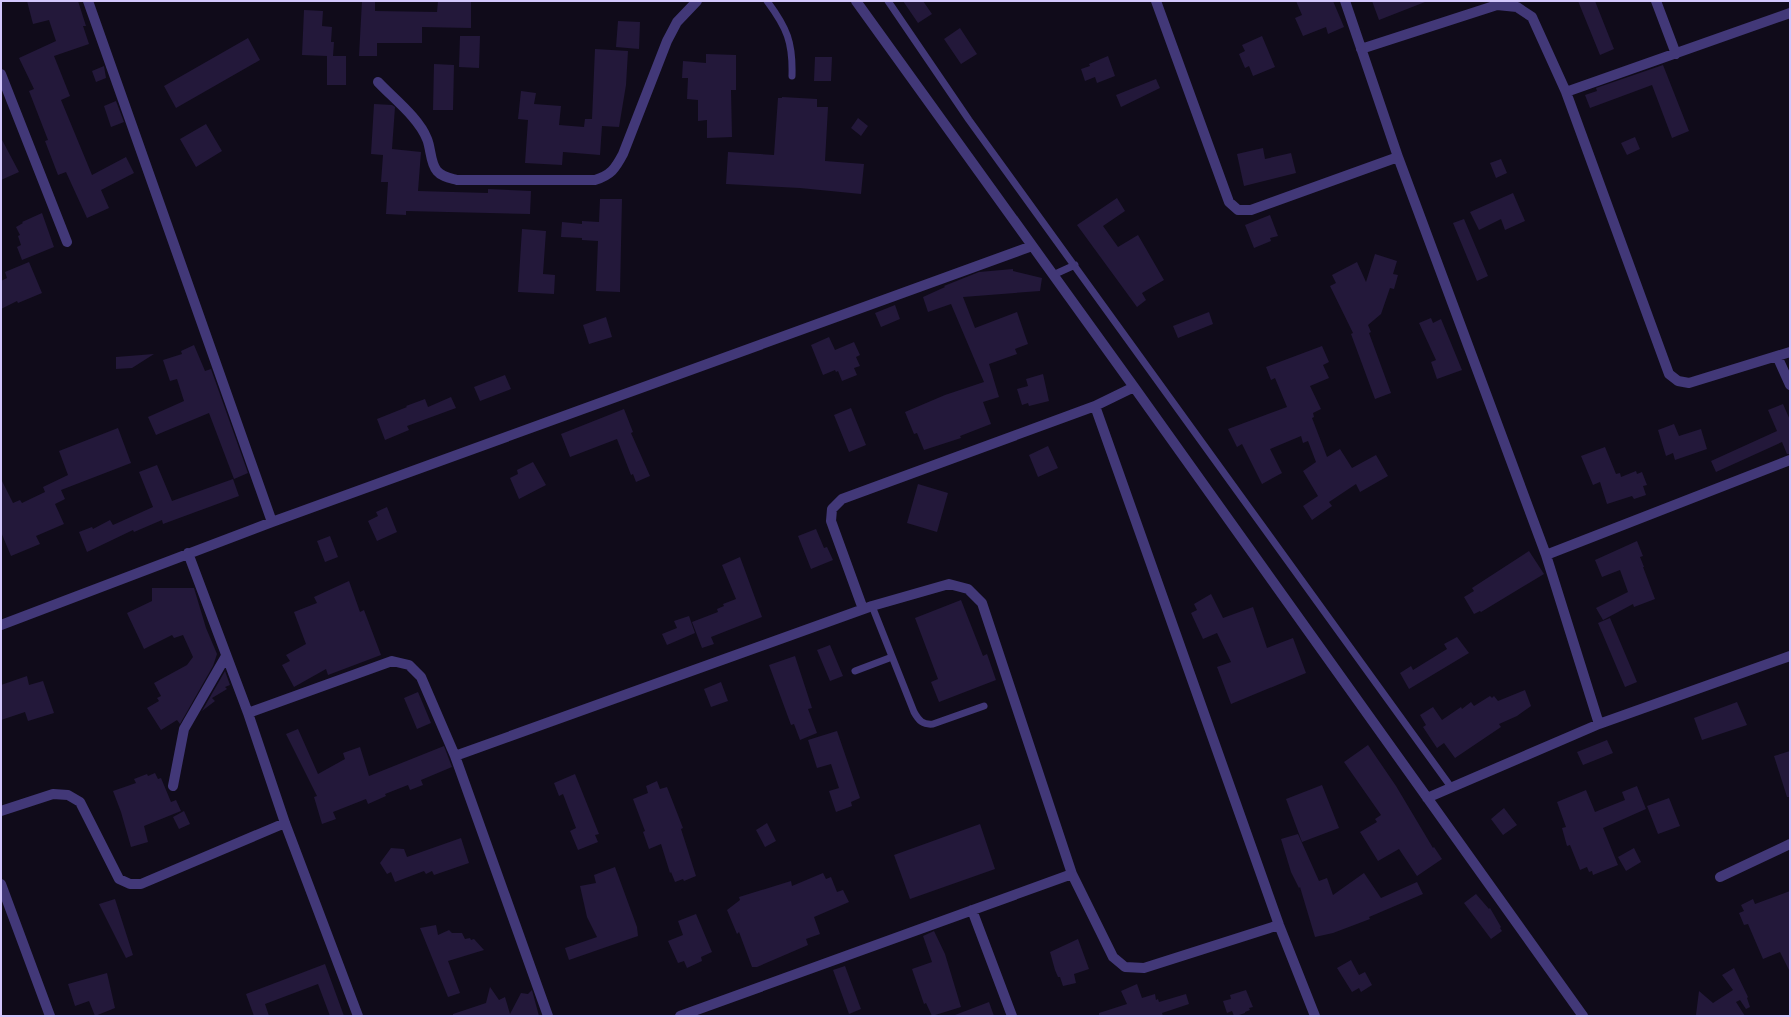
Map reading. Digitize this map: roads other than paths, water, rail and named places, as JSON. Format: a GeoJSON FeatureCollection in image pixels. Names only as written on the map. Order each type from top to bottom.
{"type":"FeatureCollection","features":[{"type":"Feature","properties":{"kind":"street"},"geometry":{"type":"LineString","coordinates":[[88,1],[272,522]]}},
{"type":"Feature","properties":{"kind":"street"},"geometry":{"type":"LineString","coordinates":[[378,82],[420,126],[427,139],[437,171],[446,177],[457,180],[595,180],[609,176],[617,165],[623,154],[667,41],[678,22],[697,1]]}},
{"type":"Feature","properties":{"kind":"street"},"geometry":{"type":"LineString","coordinates":[[856,1],[1134,387],[1583,1016]]}},
{"type":"Feature","properties":{"kind":"street"},"geometry":{"type":"LineString","coordinates":[[1156,1],[1229,202],[1238,210],[1251,210],[1398,157]]}},
{"type":"Feature","properties":{"kind":"street"},"geometry":{"type":"LineString","coordinates":[[1345,1],[1398,157],[1546,555],[1599,724]]}},
{"type":"Feature","properties":{"kind":"street"},"geometry":{"type":"LineString","coordinates":[[1656,1],[1676,54]]}},
{"type":"Feature","properties":{"kind":"street"},"geometry":{"type":"LineString","coordinates":[[1361,49],[1497,5],[1517,7],[1532,17],[1566,92],[1669,374],[1678,381],[1690,383],[1790,352]]}},
{"type":"Feature","properties":{"kind":"street"},"geometry":{"type":"LineString","coordinates":[[1566,92],[1790,13]]}},
{"type":"Feature","properties":{"kind":"street"},"geometry":{"type":"LineString","coordinates":[[1,74],[68,242]]}},
{"type":"Feature","properties":{"kind":"street"},"geometry":{"type":"LineString","coordinates":[[1,625],[272,522],[1032,246]]}},
{"type":"Feature","properties":{"kind":"street"},"geometry":{"type":"LineString","coordinates":[[1777,356],[1790,385]]}},
{"type":"Feature","properties":{"kind":"street"},"geometry":{"type":"LineString","coordinates":[[868,608],[832,521],[832,509],[842,499],[1095,406],[1134,387]]}},
{"type":"Feature","properties":{"kind":"street"},"geometry":{"type":"LineString","coordinates":[[1095,406],[1279,925],[1315,1016]]}},
{"type":"Feature","properties":{"kind":"street"},"geometry":{"type":"LineString","coordinates":[[1546,555],[1790,460]]}},
{"type":"Feature","properties":{"kind":"street"},"geometry":{"type":"LineString","coordinates":[[188,553],[248,713],[285,823],[358,1016]]}},
{"type":"Feature","properties":{"kind":"street"},"geometry":{"type":"LineString","coordinates":[[454,756],[868,608],[949,584],[968,589],[982,603],[1072,874],[1113,957],[1125,967],[1144,968],[1279,925]]}},
{"type":"Feature","properties":{"kind":"street"},"geometry":{"type":"LineString","coordinates":[[173,786],[184,729],[226,656]]}},
{"type":"Feature","properties":{"kind":"street"},"geometry":{"type":"LineString","coordinates":[[1427,798],[1599,724],[1790,656]]}},
{"type":"Feature","properties":{"kind":"street"},"geometry":{"type":"LineString","coordinates":[[248,713],[392,661],[408,665],[421,677],[454,756],[548,1016]]}},
{"type":"Feature","properties":{"kind":"street"},"geometry":{"type":"LineString","coordinates":[[1,811],[53,794],[68,795],[80,802],[119,880],[130,884],[141,884],[285,823]]}},
{"type":"Feature","properties":{"kind":"street"},"geometry":{"type":"LineString","coordinates":[[1720,876],[1790,844]]}},
{"type":"Feature","properties":{"kind":"street"},"geometry":{"type":"LineString","coordinates":[[680,1016],[1072,874]]}},
{"type":"Feature","properties":{"kind":"street"},"geometry":{"type":"LineString","coordinates":[[1,884],[50,1016]]}},
{"type":"Feature","properties":{"kind":"street"},"geometry":{"type":"LineString","coordinates":[[972,910],[1012,1016]]}},
{"type":"Feature","properties":{"kind":"lane"},"geometry":{"type":"LineString","coordinates":[[767,1],[779,18],[789,38],[792,56],[792,76]]}},
{"type":"Feature","properties":{"kind":"lane"},"geometry":{"type":"LineString","coordinates":[[888,1],[969,120],[1451,787]]}},
{"type":"Feature","properties":{"kind":"lane"},"geometry":{"type":"LineString","coordinates":[[1053,275],[1075,265]]}},
{"type":"Feature","properties":{"kind":"lane"},"geometry":{"type":"LineString","coordinates":[[868,608],[892,657],[914,712],[920,722],[926,725],[933,724],[984,706]]}},
{"type":"Feature","properties":{"kind":"lane"},"geometry":{"type":"LineString","coordinates":[[855,671],[892,657]]}}]}
